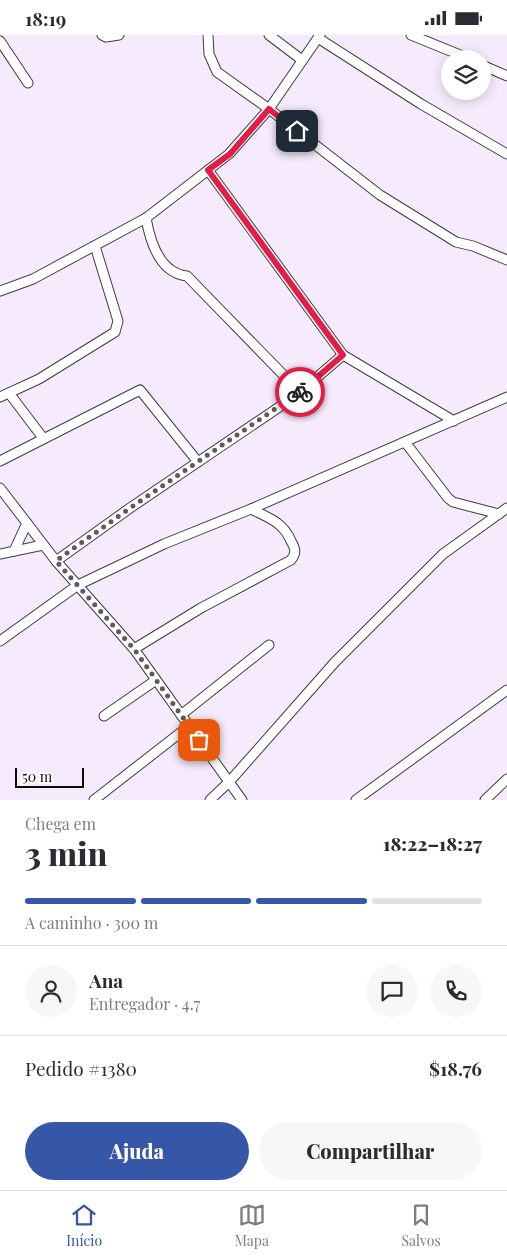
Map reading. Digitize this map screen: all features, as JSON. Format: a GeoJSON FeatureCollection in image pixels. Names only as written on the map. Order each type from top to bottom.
{"type":"FeatureCollection","features":[{"type":"Feature","properties":{"kind":"street"},"geometry":{"type":"LineString","coordinates":[[102,35],[114,37],[119,35]]}},
{"type":"Feature","properties":{"kind":"street"},"geometry":{"type":"LineString","coordinates":[[208,35],[209,54],[217,72],[269,109],[380,195],[456,242],[473,246],[507,260]]}},
{"type":"Feature","properties":{"kind":"street"},"geometry":{"type":"LineString","coordinates":[[269,35],[302,60]]}},
{"type":"Feature","properties":{"kind":"street"},"geometry":{"type":"LineString","coordinates":[[411,35],[448,50]]}},
{"type":"Feature","properties":{"kind":"street"},"geometry":{"type":"LineString","coordinates":[[0,291],[34,279],[146,218],[230,154],[269,109],[319,36],[421,104],[507,154]]}},
{"type":"Feature","properties":{"kind":"street"},"geometry":{"type":"LineString","coordinates":[[0,41],[28,83]]}},
{"type":"Feature","properties":{"kind":"street"},"geometry":{"type":"LineString","coordinates":[[491,69],[507,76]]}},
{"type":"Feature","properties":{"kind":"street"},"geometry":{"type":"LineString","coordinates":[[208,170],[343,355],[454,421]]}},
{"type":"Feature","properties":{"kind":"street"},"geometry":{"type":"LineString","coordinates":[[146,218],[150,240],[160,259],[174,273],[187,275],[300,392]]}},
{"type":"Feature","properties":{"kind":"street"},"geometry":{"type":"LineString","coordinates":[[0,397],[39,379],[115,332],[118,321],[95,246]]}},
{"type":"Feature","properties":{"kind":"street"},"geometry":{"type":"LineString","coordinates":[[56,561],[300,392],[343,355]]}},
{"type":"Feature","properties":{"kind":"street"},"geometry":{"type":"LineString","coordinates":[[0,461],[136,390],[140,390],[198,462]]}},
{"type":"Feature","properties":{"kind":"street"},"geometry":{"type":"LineString","coordinates":[[9,393],[43,438]]}},
{"type":"Feature","properties":{"kind":"street"},"geometry":{"type":"LineString","coordinates":[[0,641],[78,585],[164,544],[251,509],[507,397]]}},
{"type":"Feature","properties":{"kind":"street"},"geometry":{"type":"LineString","coordinates":[[405,442],[453,502],[499,514]]}},
{"type":"Feature","properties":{"kind":"street"},"geometry":{"type":"LineString","coordinates":[[0,488],[56,561],[134,649],[242,800]]}},
{"type":"Feature","properties":{"kind":"street"},"geometry":{"type":"LineString","coordinates":[[210,800],[229,782],[348,648],[443,554],[507,508]]}},
{"type":"Feature","properties":{"kind":"street"},"geometry":{"type":"LineString","coordinates":[[134,649],[201,608],[291,560],[294,556],[294,548],[287,531],[280,524],[251,509]]}},
{"type":"Feature","properties":{"kind":"street"},"geometry":{"type":"LineString","coordinates":[[14,551],[27,523]]}},
{"type":"Feature","properties":{"kind":"street"},"geometry":{"type":"LineString","coordinates":[[0,554],[43,545]]}},
{"type":"Feature","properties":{"kind":"street"},"geometry":{"type":"LineString","coordinates":[[181,715],[269,645]]}},
{"type":"Feature","properties":{"kind":"street"},"geometry":{"type":"LineString","coordinates":[[104,716],[156,680]]}},
{"type":"Feature","properties":{"kind":"street"},"geometry":{"type":"LineString","coordinates":[[356,800],[507,690]]}},
{"type":"Feature","properties":{"kind":"street"},"geometry":{"type":"LineString","coordinates":[[94,800],[189,726]]}},
{"type":"Feature","properties":{"kind":"street"},"geometry":{"type":"LineString","coordinates":[[485,800],[507,779]]}},
{"type":"Feature","properties":{"kind":"way so far"},"geometry":{"type":"LineString","coordinates":[[199,740],[134,649],[56,561],[300,392]]}},
{"type":"Feature","properties":{"kind":"route"},"geometry":{"type":"LineString","coordinates":[[297,131],[269,109],[230,154],[208,170],[343,355],[300,392]]}}]}
